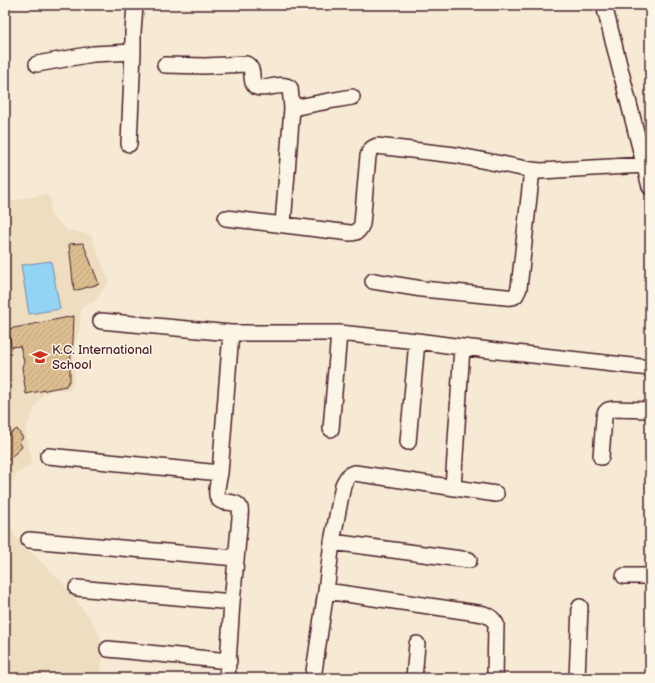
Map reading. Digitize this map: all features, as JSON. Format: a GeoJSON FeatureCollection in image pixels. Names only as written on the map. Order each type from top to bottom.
{"type":"FeatureCollection","features":[{"type":"Feature","properties":{"kind":"street"},"geometry":{"type":"LineString","coordinates":[[129,144],[135,5]]}},
{"type":"Feature","properties":{"kind":"street"},"geometry":{"type":"LineString","coordinates":[[604,5],[650,187]]}},
{"type":"Feature","properties":{"kind":"street"},"geometry":{"type":"LineString","coordinates":[[37,64],[93,54],[133,52]]}},
{"type":"Feature","properties":{"kind":"street"},"geometry":{"type":"LineString","coordinates":[[165,65],[206,66],[248,64],[251,68],[255,86],[260,88],[284,85],[290,88],[292,108],[283,224]]}},
{"type":"Feature","properties":{"kind":"street"},"geometry":{"type":"LineString","coordinates":[[292,108],[352,97]]}},
{"type":"Feature","properties":{"kind":"street"},"geometry":{"type":"LineString","coordinates":[[226,218],[350,233],[357,232],[362,224],[368,156],[370,150],[377,146],[455,154],[532,170],[552,171],[644,165]]}},
{"type":"Feature","properties":{"kind":"street"},"geometry":{"type":"LineString","coordinates":[[373,281],[443,292],[512,298],[515,296],[519,288],[532,170]]}},
{"type":"Feature","properties":{"kind":"street"},"geometry":{"type":"LineString","coordinates":[[101,321],[231,333],[339,333],[650,368]]}},
{"type":"Feature","properties":{"kind":"street"},"geometry":{"type":"LineString","coordinates":[[227,678],[240,508],[237,505],[222,502],[217,497],[217,494],[231,333]]}},
{"type":"Feature","properties":{"kind":"street"},"geometry":{"type":"LineString","coordinates":[[331,429],[339,333]]}},
{"type":"Feature","properties":{"kind":"street"},"geometry":{"type":"LineString","coordinates":[[408,442],[417,341]]}},
{"type":"Feature","properties":{"kind":"street"},"geometry":{"type":"LineString","coordinates":[[453,488],[462,348]]}},
{"type":"Feature","properties":{"kind":"street"},"geometry":{"type":"LineString","coordinates":[[601,456],[604,418],[608,410],[650,410]]}},
{"type":"Feature","properties":{"kind":"street"},"geometry":{"type":"LineString","coordinates":[[48,456],[220,473]]}},
{"type":"Feature","properties":{"kind":"street"},"geometry":{"type":"LineString","coordinates":[[313,678],[332,542],[343,485],[350,474],[355,473],[496,494]]}},
{"type":"Feature","properties":{"kind":"street"},"geometry":{"type":"LineString","coordinates":[[30,540],[236,558]]}},
{"type":"Feature","properties":{"kind":"street"},"geometry":{"type":"LineString","coordinates":[[332,542],[469,560]]}},
{"type":"Feature","properties":{"kind":"street"},"geometry":{"type":"LineString","coordinates":[[624,576],[650,576]]}},
{"type":"Feature","properties":{"kind":"street"},"geometry":{"type":"LineString","coordinates":[[77,588],[232,602]]}},
{"type":"Feature","properties":{"kind":"street"},"geometry":{"type":"LineString","coordinates":[[326,591],[484,614],[489,616],[496,624],[495,678]]}},
{"type":"Feature","properties":{"kind":"street"},"geometry":{"type":"LineString","coordinates":[[577,678],[580,607]]}},
{"type":"Feature","properties":{"kind":"street"},"geometry":{"type":"LineString","coordinates":[[414,678],[417,644]]}},
{"type":"Feature","properties":{"kind":"street"},"geometry":{"type":"LineString","coordinates":[[108,649],[229,660]]}},
{"type":"Feature","properties":{"kind":"shaded area","name":"K.C. International School"},"geometry":{"type":"Polygon","coordinates":[[[46,194],[51,199],[50,215],[67,230],[91,235],[109,282],[93,303],[81,306],[80,324],[74,350],[74,380],[70,391],[52,389],[42,396],[34,409],[25,430],[32,460],[27,468],[18,472],[13,480],[5,507],[5,202],[46,194]]]}},
{"type":"Feature","properties":{"kind":"shaded area"},"geometry":{"type":"Polygon","coordinates":[[[5,511],[15,537],[60,580],[92,621],[101,638],[103,655],[101,670],[98,678],[5,678],[5,511]]]}},
{"type":"Feature","properties":{"kind":"water"},"geometry":{"type":"Polygon","coordinates":[[[51,261],[60,309],[29,314],[21,265],[51,261]]]}},
{"type":"Feature","properties":{"kind":"building"},"geometry":{"type":"Polygon","coordinates":[[[83,243],[99,284],[74,291],[69,244],[83,243]]]}},
{"type":"Feature","properties":{"kind":"building"},"geometry":{"type":"Polygon","coordinates":[[[74,316],[70,380],[66,386],[26,394],[22,367],[24,361],[20,346],[11,347],[9,329],[74,316]]]}},
{"type":"Feature","properties":{"kind":"building"},"geometry":{"type":"Polygon","coordinates":[[[17,429],[23,438],[19,441],[22,447],[8,460],[5,457],[5,435],[7,436],[17,429]]]}},
{"type":"Feature","properties":{"kind":"place","name":"K.C. International School"},"geometry":{"type":"Point","coordinates":[40,357]}}]}
